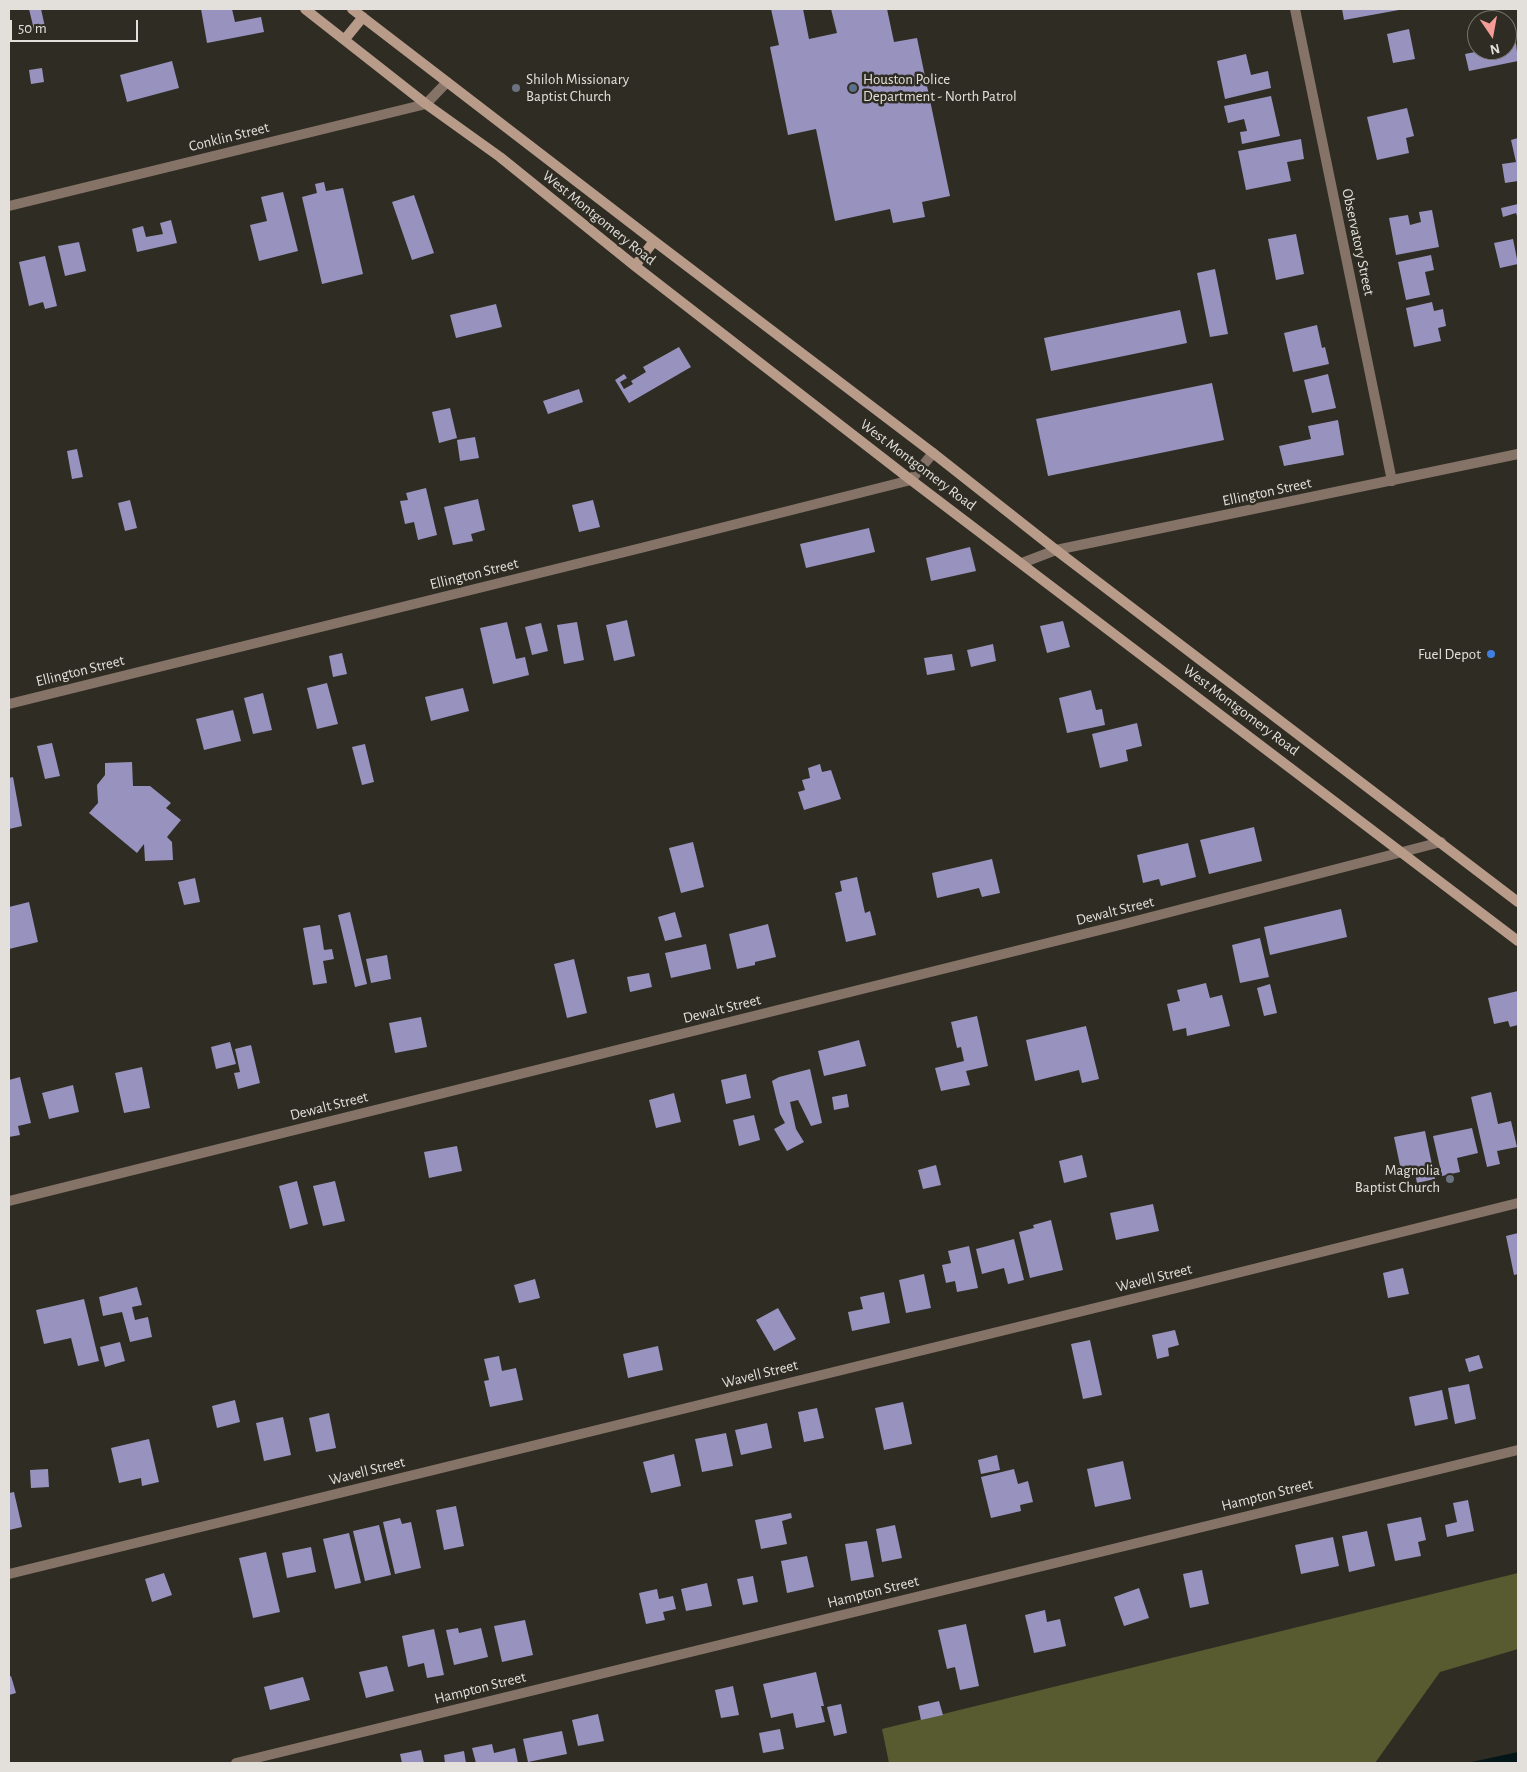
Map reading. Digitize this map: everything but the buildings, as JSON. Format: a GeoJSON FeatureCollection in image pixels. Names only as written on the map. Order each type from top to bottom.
{"type":"FeatureCollection","features":[{"type":"Feature","properties":{"kind":"main road","name":"West Montgomery Road"},"geometry":{"type":"LineString","coordinates":[[305,9],[426,104],[500,157],[635,266],[912,480],[1518,940]]}},
{"type":"Feature","properties":{"kind":"main road","name":"West Montgomery Road"},"geometry":{"type":"LineString","coordinates":[[352,9],[1518,902]]}},
{"type":"Feature","properties":{"kind":"main road"},"geometry":{"type":"LineString","coordinates":[[345,40],[363,17]]}},
{"type":"Feature","properties":{"kind":"main road"},"geometry":{"type":"LineString","coordinates":[[635,266],[654,241]]}},
{"type":"Feature","properties":{"kind":"street","name":"Observatory Street"},"geometry":{"type":"LineString","coordinates":[[1294,9],[1392,481]]}},
{"type":"Feature","properties":{"kind":"street"},"geometry":{"type":"LineString","coordinates":[[426,104],[447,82]]}},
{"type":"Feature","properties":{"kind":"street","name":"Conklin Street"},"geometry":{"type":"LineString","coordinates":[[9,206],[426,104]]}},
{"type":"Feature","properties":{"kind":"street"},"geometry":{"type":"LineString","coordinates":[[912,480],[933,453]]}},
{"type":"Feature","properties":{"kind":"street","name":"Ellington Street"},"geometry":{"type":"LineString","coordinates":[[1022,562],[1056,550],[1518,454]]}},
{"type":"Feature","properties":{"kind":"street","name":"Ellington Street"},"geometry":{"type":"LineString","coordinates":[[9,704],[912,480]]}},
{"type":"Feature","properties":{"kind":"street","name":"Dewalt Street"},"geometry":{"type":"LineString","coordinates":[[9,1201],[1124,924],[1441,842]]}},
{"type":"Feature","properties":{"kind":"street","name":"Wavell Street"},"geometry":{"type":"LineString","coordinates":[[9,1574],[1199,1283],[1518,1202]]}},
{"type":"Feature","properties":{"kind":"street","name":"Hampton Street"},"geometry":{"type":"LineString","coordinates":[[236,1763],[1518,1450]]}},
{"type":"Feature","properties":{"kind":"green space"},"geometry":{"type":"Polygon","coordinates":[[[1518,1573],[1518,1649],[1440,1672],[1375,1763],[889,1763],[882,1729],[1518,1573]]]}},
{"type":"Feature","properties":{"kind":"shaded area"},"geometry":{"type":"Polygon","coordinates":[[[1518,1752],[1518,1763],[1467,1763],[1518,1752]]]}},
{"type":"Feature","properties":{"kind":"place","name":"Shiloh Missionary Baptist Church"},"geometry":{"type":"Point","coordinates":[516,88]}},
{"type":"Feature","properties":{"kind":"place","name":"Houston Police Department - North Patrol"},"geometry":{"type":"Point","coordinates":[853,88]}},
{"type":"Feature","properties":{"kind":"place","name":"Fuel Depot"},"geometry":{"type":"Point","coordinates":[1491,654]}},
{"type":"Feature","properties":{"kind":"place","name":"Magnolia Baptist Church"},"geometry":{"type":"Point","coordinates":[1450,1179]}}]}
